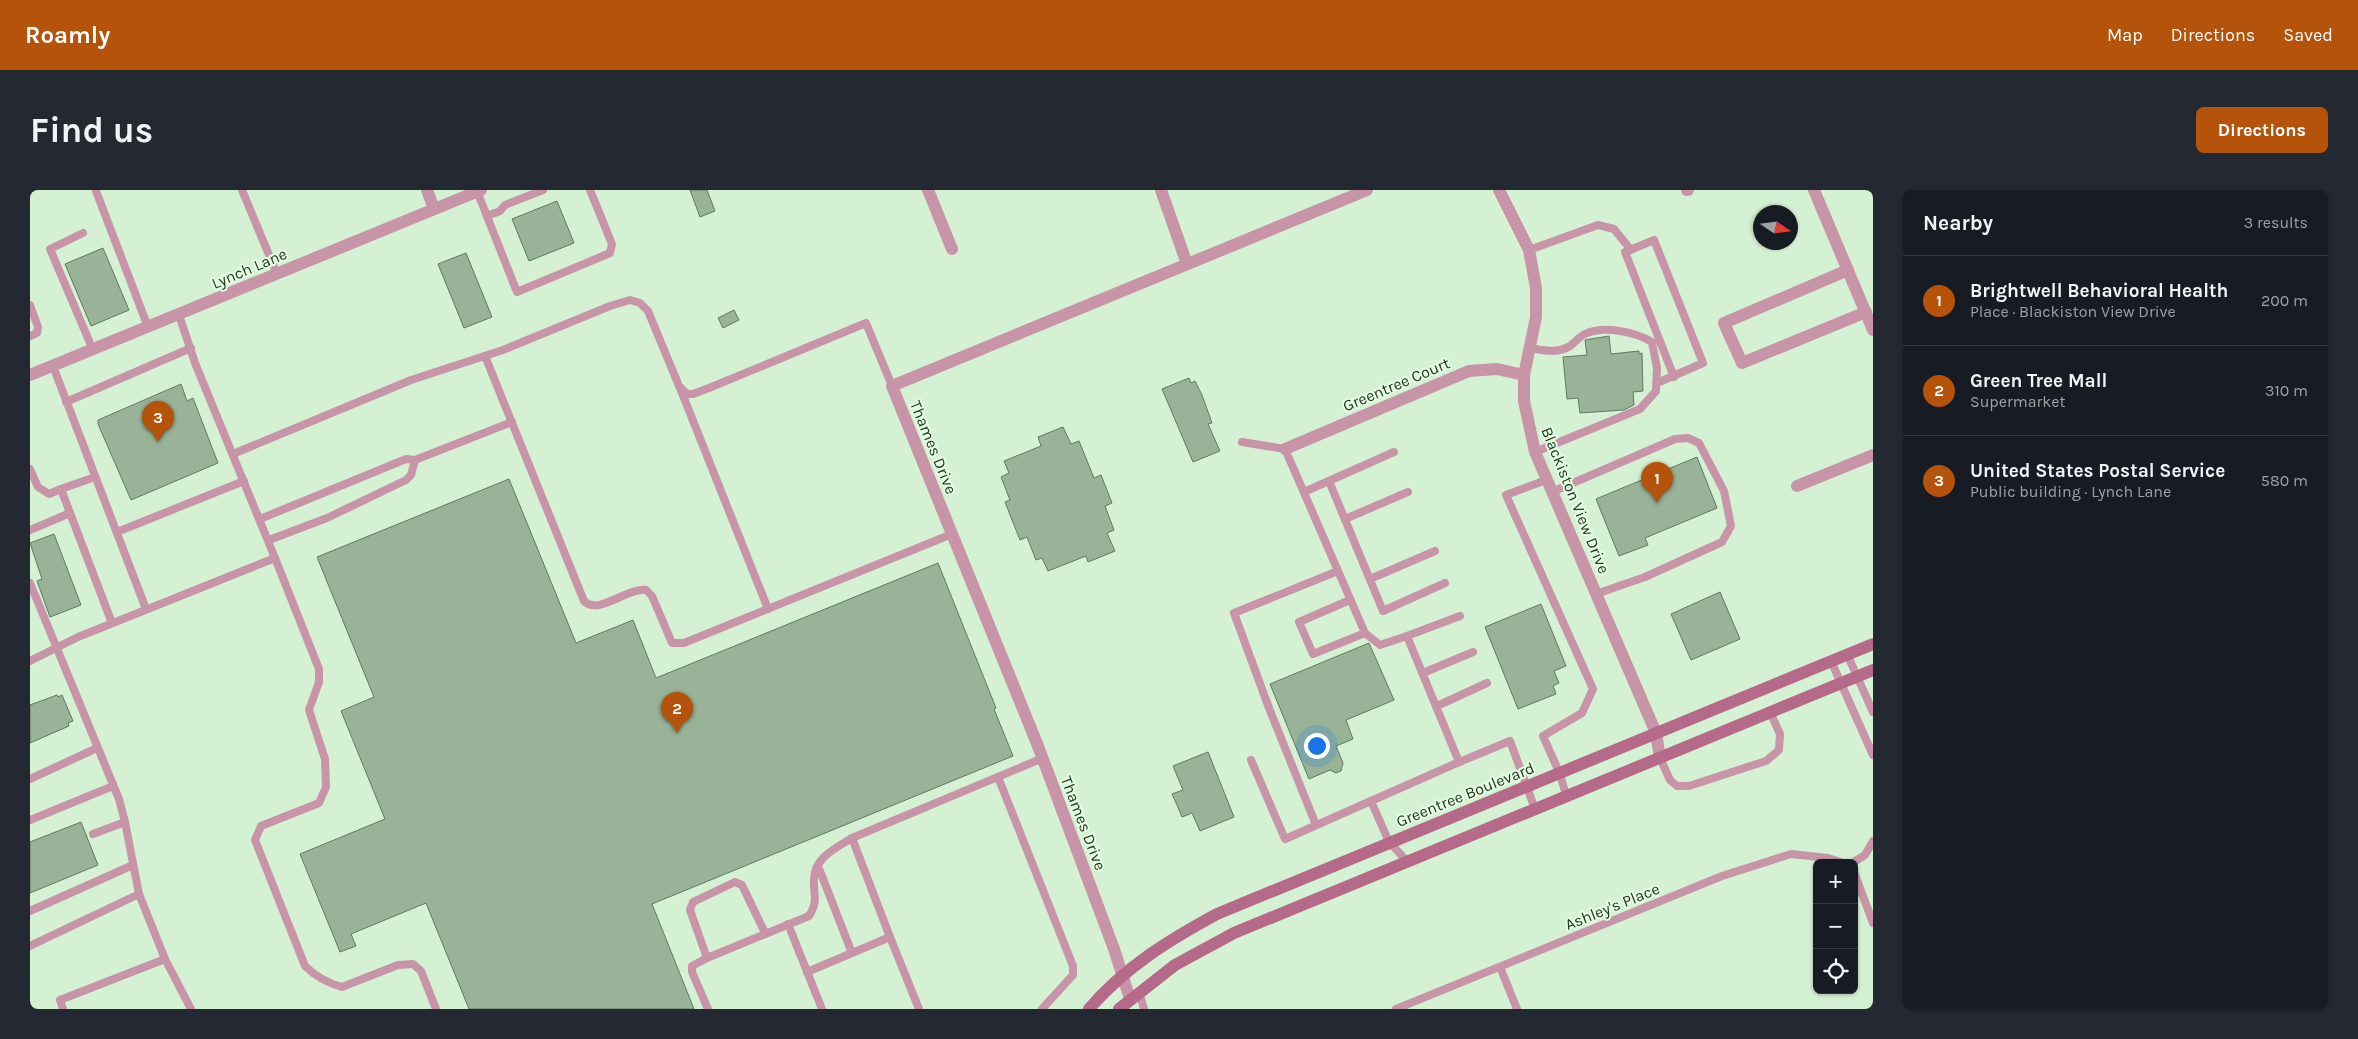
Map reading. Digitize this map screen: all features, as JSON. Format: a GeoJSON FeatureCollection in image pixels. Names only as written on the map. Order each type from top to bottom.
{"type":"FeatureCollection","features":[{"type":"Feature","properties":{"kind":"main road","name":"Greentree Boulevard"},"geometry":{"type":"LineString","coordinates":[[1089,1009],[1122,975],[1148,954],[1217,914],[1873,644]]}},
{"type":"Feature","properties":{"kind":"main road"},"geometry":{"type":"LineString","coordinates":[[1119,1009],[1133,1000],[1175,965],[1234,933],[1873,670]]}},
{"type":"Feature","properties":{"kind":"main road"},"geometry":{"type":"LineString","coordinates":[[1763,689],[1770,712]]}},
{"type":"Feature","properties":{"kind":"street"},"geometry":{"type":"LineString","coordinates":[[428,190],[434,209]]}},
{"type":"Feature","properties":{"kind":"street"},"geometry":{"type":"LineString","coordinates":[[928,190],[952,249]]}},
{"type":"Feature","properties":{"kind":"street"},"geometry":{"type":"LineString","coordinates":[[1161,190],[1187,264]]}},
{"type":"Feature","properties":{"kind":"street","name":"Thames Drive"},"geometry":{"type":"LineString","coordinates":[[1133,1000],[1122,975],[1043,758],[892,386],[1367,190]]}},
{"type":"Feature","properties":{"kind":"street","name":"Blackiston View Drive"},"geometry":{"type":"LineString","coordinates":[[1499,190],[1528,250],[1536,288],[1536,317],[1524,375],[1524,401],[1535,452],[1656,733],[1660,758]]}},
{"type":"Feature","properties":{"kind":"street"},"geometry":{"type":"LineString","coordinates":[[1814,190],[1873,330]]}},
{"type":"Feature","properties":{"kind":"street","name":"Lynch Lane"},"geometry":{"type":"LineString","coordinates":[[30,375],[479,191]]}},
{"type":"Feature","properties":{"kind":"street"},"geometry":{"type":"LineString","coordinates":[[1848,270],[1724,324],[1742,363],[1866,312]]}},
{"type":"Feature","properties":{"kind":"street","name":"Greentree Court"},"geometry":{"type":"LineString","coordinates":[[1285,449],[1469,371],[1496,369],[1524,375]]}},
{"type":"Feature","properties":{"kind":"street"},"geometry":{"type":"LineString","coordinates":[[1797,486],[1873,455]]}},
{"type":"Feature","properties":{"kind":"lane"},"geometry":{"type":"LineString","coordinates":[[242,190],[277,274]]}},
{"type":"Feature","properties":{"kind":"lane"},"geometry":{"type":"LineString","coordinates":[[487,216],[500,211],[505,205],[543,190]]}},
{"type":"Feature","properties":{"kind":"lane"},"geometry":{"type":"LineString","coordinates":[[479,191],[517,292],[610,253],[612,244],[590,190]]}},
{"type":"Feature","properties":{"kind":"lane"},"geometry":{"type":"LineString","coordinates":[[96,191],[148,327]]}},
{"type":"Feature","properties":{"kind":"lane"},"geometry":{"type":"LineString","coordinates":[[1528,250],[1598,225],[1614,229],[1631,250]]}},
{"type":"Feature","properties":{"kind":"lane"},"geometry":{"type":"LineString","coordinates":[[84,233],[50,249],[93,350]]}},
{"type":"Feature","properties":{"kind":"lane"},"geometry":{"type":"LineString","coordinates":[[1657,383],[1674,377],[1703,364],[1654,240],[1626,252],[1674,377]]}},
{"type":"Feature","properties":{"kind":"lane"},"geometry":{"type":"LineString","coordinates":[[233,454],[411,380],[485,356],[610,306],[630,300],[640,303],[648,311],[768,609]]}},
{"type":"Feature","properties":{"kind":"lane"},"geometry":{"type":"LineString","coordinates":[[30,305],[38,327],[37,333],[30,336]]}},
{"type":"Feature","properties":{"kind":"lane"},"geometry":{"type":"LineString","coordinates":[[179,315],[195,363],[269,540],[319,669],[319,682],[309,710],[323,751],[326,787],[319,803],[261,826],[256,840],[263,863],[305,966],[312,973],[325,981],[342,987],[409,963],[416,965],[421,971],[436,1009]]}},
{"type":"Feature","properties":{"kind":"lane"},"geometry":{"type":"LineString","coordinates":[[679,386],[687,394],[693,394],[866,323],[892,386]]}},
{"type":"Feature","properties":{"kind":"lane"},"geometry":{"type":"LineString","coordinates":[[1529,348],[1553,352],[1568,347],[1586,333],[1602,330],[1637,334],[1652,342],[1657,368],[1656,391],[1640,408],[1535,452]]}},
{"type":"Feature","properties":{"kind":"lane"},"geometry":{"type":"LineString","coordinates":[[66,402],[191,348]]}},
{"type":"Feature","properties":{"kind":"lane"},"geometry":{"type":"LineString","coordinates":[[485,356],[586,604],[598,606],[635,590],[646,590],[652,596],[670,641],[681,644],[952,534]]}},
{"type":"Feature","properties":{"kind":"lane"},"geometry":{"type":"LineString","coordinates":[[53,366],[146,609]]}},
{"type":"Feature","properties":{"kind":"lane"},"geometry":{"type":"LineString","coordinates":[[260,519],[406,459],[415,460],[512,422]]}},
{"type":"Feature","properties":{"kind":"lane"},"geometry":{"type":"LineString","coordinates":[[1566,795],[1560,774],[1543,736],[1582,713],[1593,690],[1506,495],[1549,486],[1675,439],[1688,438],[1700,443],[1724,491],[1731,526],[1722,542],[1645,577],[1596,594]]}},
{"type":"Feature","properties":{"kind":"lane"},"geometry":{"type":"LineString","coordinates":[[1242,442],[1285,449],[1365,633],[1380,645],[1460,616]]}},
{"type":"Feature","properties":{"kind":"lane"},"geometry":{"type":"LineString","coordinates":[[1304,492],[1394,452]]}},
{"type":"Feature","properties":{"kind":"lane"},"geometry":{"type":"LineString","coordinates":[[269,540],[327,518],[406,480],[411,476],[415,460]]}},
{"type":"Feature","properties":{"kind":"lane"},"geometry":{"type":"LineString","coordinates":[[30,469],[34,489],[49,494],[95,477]]}},
{"type":"Feature","properties":{"kind":"lane"},"geometry":{"type":"LineString","coordinates":[[117,532],[244,480]]}},
{"type":"Feature","properties":{"kind":"lane"},"geometry":{"type":"LineString","coordinates":[[1329,481],[1383,611],[1445,583]]}},
{"type":"Feature","properties":{"kind":"lane"},"geometry":{"type":"LineString","coordinates":[[61,489],[112,623]]}},
{"type":"Feature","properties":{"kind":"lane"},"geometry":{"type":"LineString","coordinates":[[1345,519],[1408,492]]}},
{"type":"Feature","properties":{"kind":"lane"},"geometry":{"type":"LineString","coordinates":[[30,530],[70,513]]}},
{"type":"Feature","properties":{"kind":"lane"},"geometry":{"type":"LineString","coordinates":[[1370,579],[1436,551]]}},
{"type":"Feature","properties":{"kind":"lane"},"geometry":{"type":"LineString","coordinates":[[30,661],[112,623],[275,558]]}},
{"type":"Feature","properties":{"kind":"lane"},"geometry":{"type":"LineString","coordinates":[[1316,825],[1268,708],[1234,614],[1338,572]]}},
{"type":"Feature","properties":{"kind":"lane"},"geometry":{"type":"LineString","coordinates":[[30,583],[113,786],[125,822],[139,894],[165,959],[192,1009]]}},
{"type":"Feature","properties":{"kind":"lane"},"geometry":{"type":"LineString","coordinates":[[1350,600],[1299,622],[1313,654],[1365,633]]}},
{"type":"Feature","properties":{"kind":"lane"},"geometry":{"type":"LineString","coordinates":[[1407,636],[1460,762],[1457,763]]}},
{"type":"Feature","properties":{"kind":"lane"},"geometry":{"type":"LineString","coordinates":[[1423,673],[1473,652]]}},
{"type":"Feature","properties":{"kind":"lane"},"geometry":{"type":"LineString","coordinates":[[1847,654],[1873,712]]}},
{"type":"Feature","properties":{"kind":"lane"},"geometry":{"type":"LineString","coordinates":[[1832,661],[1873,755]]}},
{"type":"Feature","properties":{"kind":"lane"},"geometry":{"type":"LineString","coordinates":[[1437,706],[1487,683]]}},
{"type":"Feature","properties":{"kind":"lane"},"geometry":{"type":"LineString","coordinates":[[1660,758],[1670,780],[1677,786],[1689,786],[1766,761],[1779,750],[1780,734],[1770,712]]}},
{"type":"Feature","properties":{"kind":"lane"},"geometry":{"type":"LineString","coordinates":[[1250,760],[1285,839],[1510,741],[1535,809]]}},
{"type":"Feature","properties":{"kind":"lane"},"geometry":{"type":"LineString","coordinates":[[30,779],[97,748]]}},
{"type":"Feature","properties":{"kind":"lane"},"geometry":{"type":"LineString","coordinates":[[708,1009],[692,972],[692,966],[765,933],[809,916],[815,905],[814,879],[818,866],[826,855],[852,838],[1043,758]]}},
{"type":"Feature","properties":{"kind":"lane"},"geometry":{"type":"LineString","coordinates":[[998,777],[1073,966],[1073,975],[1042,1009]]}},
{"type":"Feature","properties":{"kind":"lane"},"geometry":{"type":"LineString","coordinates":[[30,820],[113,786]]}},
{"type":"Feature","properties":{"kind":"lane"},"geometry":{"type":"LineString","coordinates":[[1371,801],[1389,842],[1407,861]]}},
{"type":"Feature","properties":{"kind":"lane"},"geometry":{"type":"LineString","coordinates":[[93,834],[125,822]]}},
{"type":"Feature","properties":{"kind":"lane"},"geometry":{"type":"LineString","coordinates":[[852,838],[919,1009]]}},
{"type":"Feature","properties":{"kind":"lane"},"geometry":{"type":"LineString","coordinates":[[1858,859],[1865,855],[1873,841]]}},
{"type":"Feature","properties":{"kind":"lane","name":"Ashley's Place"},"geometry":{"type":"LineString","coordinates":[[1396,1009],[1722,876],[1791,854],[1831,859]]}},
{"type":"Feature","properties":{"kind":"lane"},"geometry":{"type":"LineString","coordinates":[[30,911],[133,865]]}},
{"type":"Feature","properties":{"kind":"lane"},"geometry":{"type":"LineString","coordinates":[[818,866],[852,953]]}},
{"type":"Feature","properties":{"kind":"lane"},"geometry":{"type":"LineString","coordinates":[[707,958],[690,910],[693,902],[735,882],[742,885],[765,933]]}},
{"type":"Feature","properties":{"kind":"lane"},"geometry":{"type":"LineString","coordinates":[[1858,883],[1873,923]]}},
{"type":"Feature","properties":{"kind":"lane"},"geometry":{"type":"LineString","coordinates":[[30,946],[139,894]]}},
{"type":"Feature","properties":{"kind":"lane"},"geometry":{"type":"LineString","coordinates":[[788,924],[822,1009]]}},
{"type":"Feature","properties":{"kind":"lane"},"geometry":{"type":"LineString","coordinates":[[807,972],[890,937]]}},
{"type":"Feature","properties":{"kind":"lane"},"geometry":{"type":"LineString","coordinates":[[63,1009],[60,1000],[165,959]]}},
{"type":"Feature","properties":{"kind":"lane"},"geometry":{"type":"LineString","coordinates":[[1500,967],[1517,1009]]}},
{"type":"Feature","properties":{"kind":"lane"},"geometry":{"type":"LineString","coordinates":[[1133,1000],[1144,1009]]}},
{"type":"Feature","properties":{"kind":"building"},"geometry":{"type":"Polygon","coordinates":[[[690,190],[707,190],[715,211],[700,217],[690,190]]]}},
{"type":"Feature","properties":{"kind":"building"},"geometry":{"type":"Polygon","coordinates":[[[557,201],[574,243],[529,261],[512,219],[557,201]]]}},
{"type":"Feature","properties":{"kind":"building"},"geometry":{"type":"Polygon","coordinates":[[[103,248],[129,310],[91,326],[65,264],[103,248]]]}},
{"type":"Feature","properties":{"kind":"building"},"geometry":{"type":"Polygon","coordinates":[[[466,253],[492,317],[464,328],[438,264],[466,253]]]}},
{"type":"Feature","properties":{"kind":"building"},"geometry":{"type":"Polygon","coordinates":[[[734,310],[739,320],[723,328],[718,318],[734,310]]]}},
{"type":"Feature","properties":{"kind":"building"},"geometry":{"type":"Polygon","coordinates":[[[1609,336],[1611,354],[1639,351],[1639,354],[1642,353],[1643,391],[1633,392],[1634,405],[1624,410],[1580,413],[1578,398],[1567,399],[1563,357],[1587,355],[1585,340],[1609,336]]]}},
{"type":"Feature","properties":{"kind":"building"},"geometry":{"type":"Polygon","coordinates":[[[1189,378],[1191,383],[1195,381],[1202,395],[1212,423],[1208,424],[1220,451],[1193,462],[1162,389],[1189,378]]]}},
{"type":"Feature","properties":{"kind":"building"},"geometry":{"type":"Polygon","coordinates":[[[181,384],[187,401],[193,398],[218,463],[131,500],[98,424],[98,420],[181,384]]]}},
{"type":"Feature","properties":{"kind":"building"},"geometry":{"type":"Polygon","coordinates":[[[1063,427],[1071,444],[1079,441],[1094,478],[1101,475],[1112,503],[1105,506],[1114,530],[1107,533],[1115,551],[1088,562],[1086,556],[1048,571],[1042,558],[1036,560],[1027,537],[1020,540],[1005,502],[1010,500],[1001,477],[1009,473],[1004,461],[1041,446],[1038,437],[1063,427]]]}},
{"type":"Feature","properties":{"kind":"building"},"geometry":{"type":"Polygon","coordinates":[[[1697,457],[1717,508],[1645,538],[1648,545],[1619,556],[1596,499],[1697,457]]]}},
{"type":"Feature","properties":{"kind":"building"},"geometry":{"type":"Polygon","coordinates":[[[509,479],[576,643],[633,620],[656,678],[938,563],[996,708],[994,709],[1013,756],[652,904],[694,1009],[469,1009],[426,903],[351,934],[356,946],[340,952],[300,854],[385,819],[341,711],[374,697],[317,557],[509,479]]]}},
{"type":"Feature","properties":{"kind":"building"},"geometry":{"type":"Polygon","coordinates":[[[54,534],[81,605],[50,617],[37,581],[42,579],[30,543],[54,534]]]}},
{"type":"Feature","properties":{"kind":"building"},"geometry":{"type":"Polygon","coordinates":[[[1720,592],[1740,639],[1691,660],[1671,614],[1720,592]]]}},
{"type":"Feature","properties":{"kind":"building"},"geometry":{"type":"Polygon","coordinates":[[[1541,604],[1566,666],[1554,671],[1559,683],[1553,686],[1556,694],[1518,709],[1485,627],[1541,604]]]}},
{"type":"Feature","properties":{"kind":"building"},"geometry":{"type":"Polygon","coordinates":[[[1369,643],[1394,700],[1346,720],[1353,739],[1336,746],[1343,763],[1341,771],[1336,773],[1330,770],[1309,779],[1270,684],[1369,643]]]}},
{"type":"Feature","properties":{"kind":"building"},"geometry":{"type":"Polygon","coordinates":[[[57,695],[58,697],[62,695],[73,721],[68,723],[69,726],[30,743],[30,705],[57,695]]]}},
{"type":"Feature","properties":{"kind":"building"},"geometry":{"type":"Polygon","coordinates":[[[1208,752],[1234,817],[1200,831],[1192,813],[1182,817],[1172,794],[1183,790],[1173,766],[1208,752]]]}},
{"type":"Feature","properties":{"kind":"building"},"geometry":{"type":"Polygon","coordinates":[[[81,822],[98,865],[30,893],[30,842],[81,822]]]}},
{"type":"Feature","properties":{"kind":"place","name":"United States Postal Service"},"geometry":{"type":"Point","coordinates":[158,442]}},
{"type":"Feature","properties":{"kind":"place","name":"Brightwell Behavioral Health"},"geometry":{"type":"Point","coordinates":[1657,503]}},
{"type":"Feature","properties":{"kind":"place","name":"Green Tree Mall"},"geometry":{"type":"Point","coordinates":[677,733]}}]}
